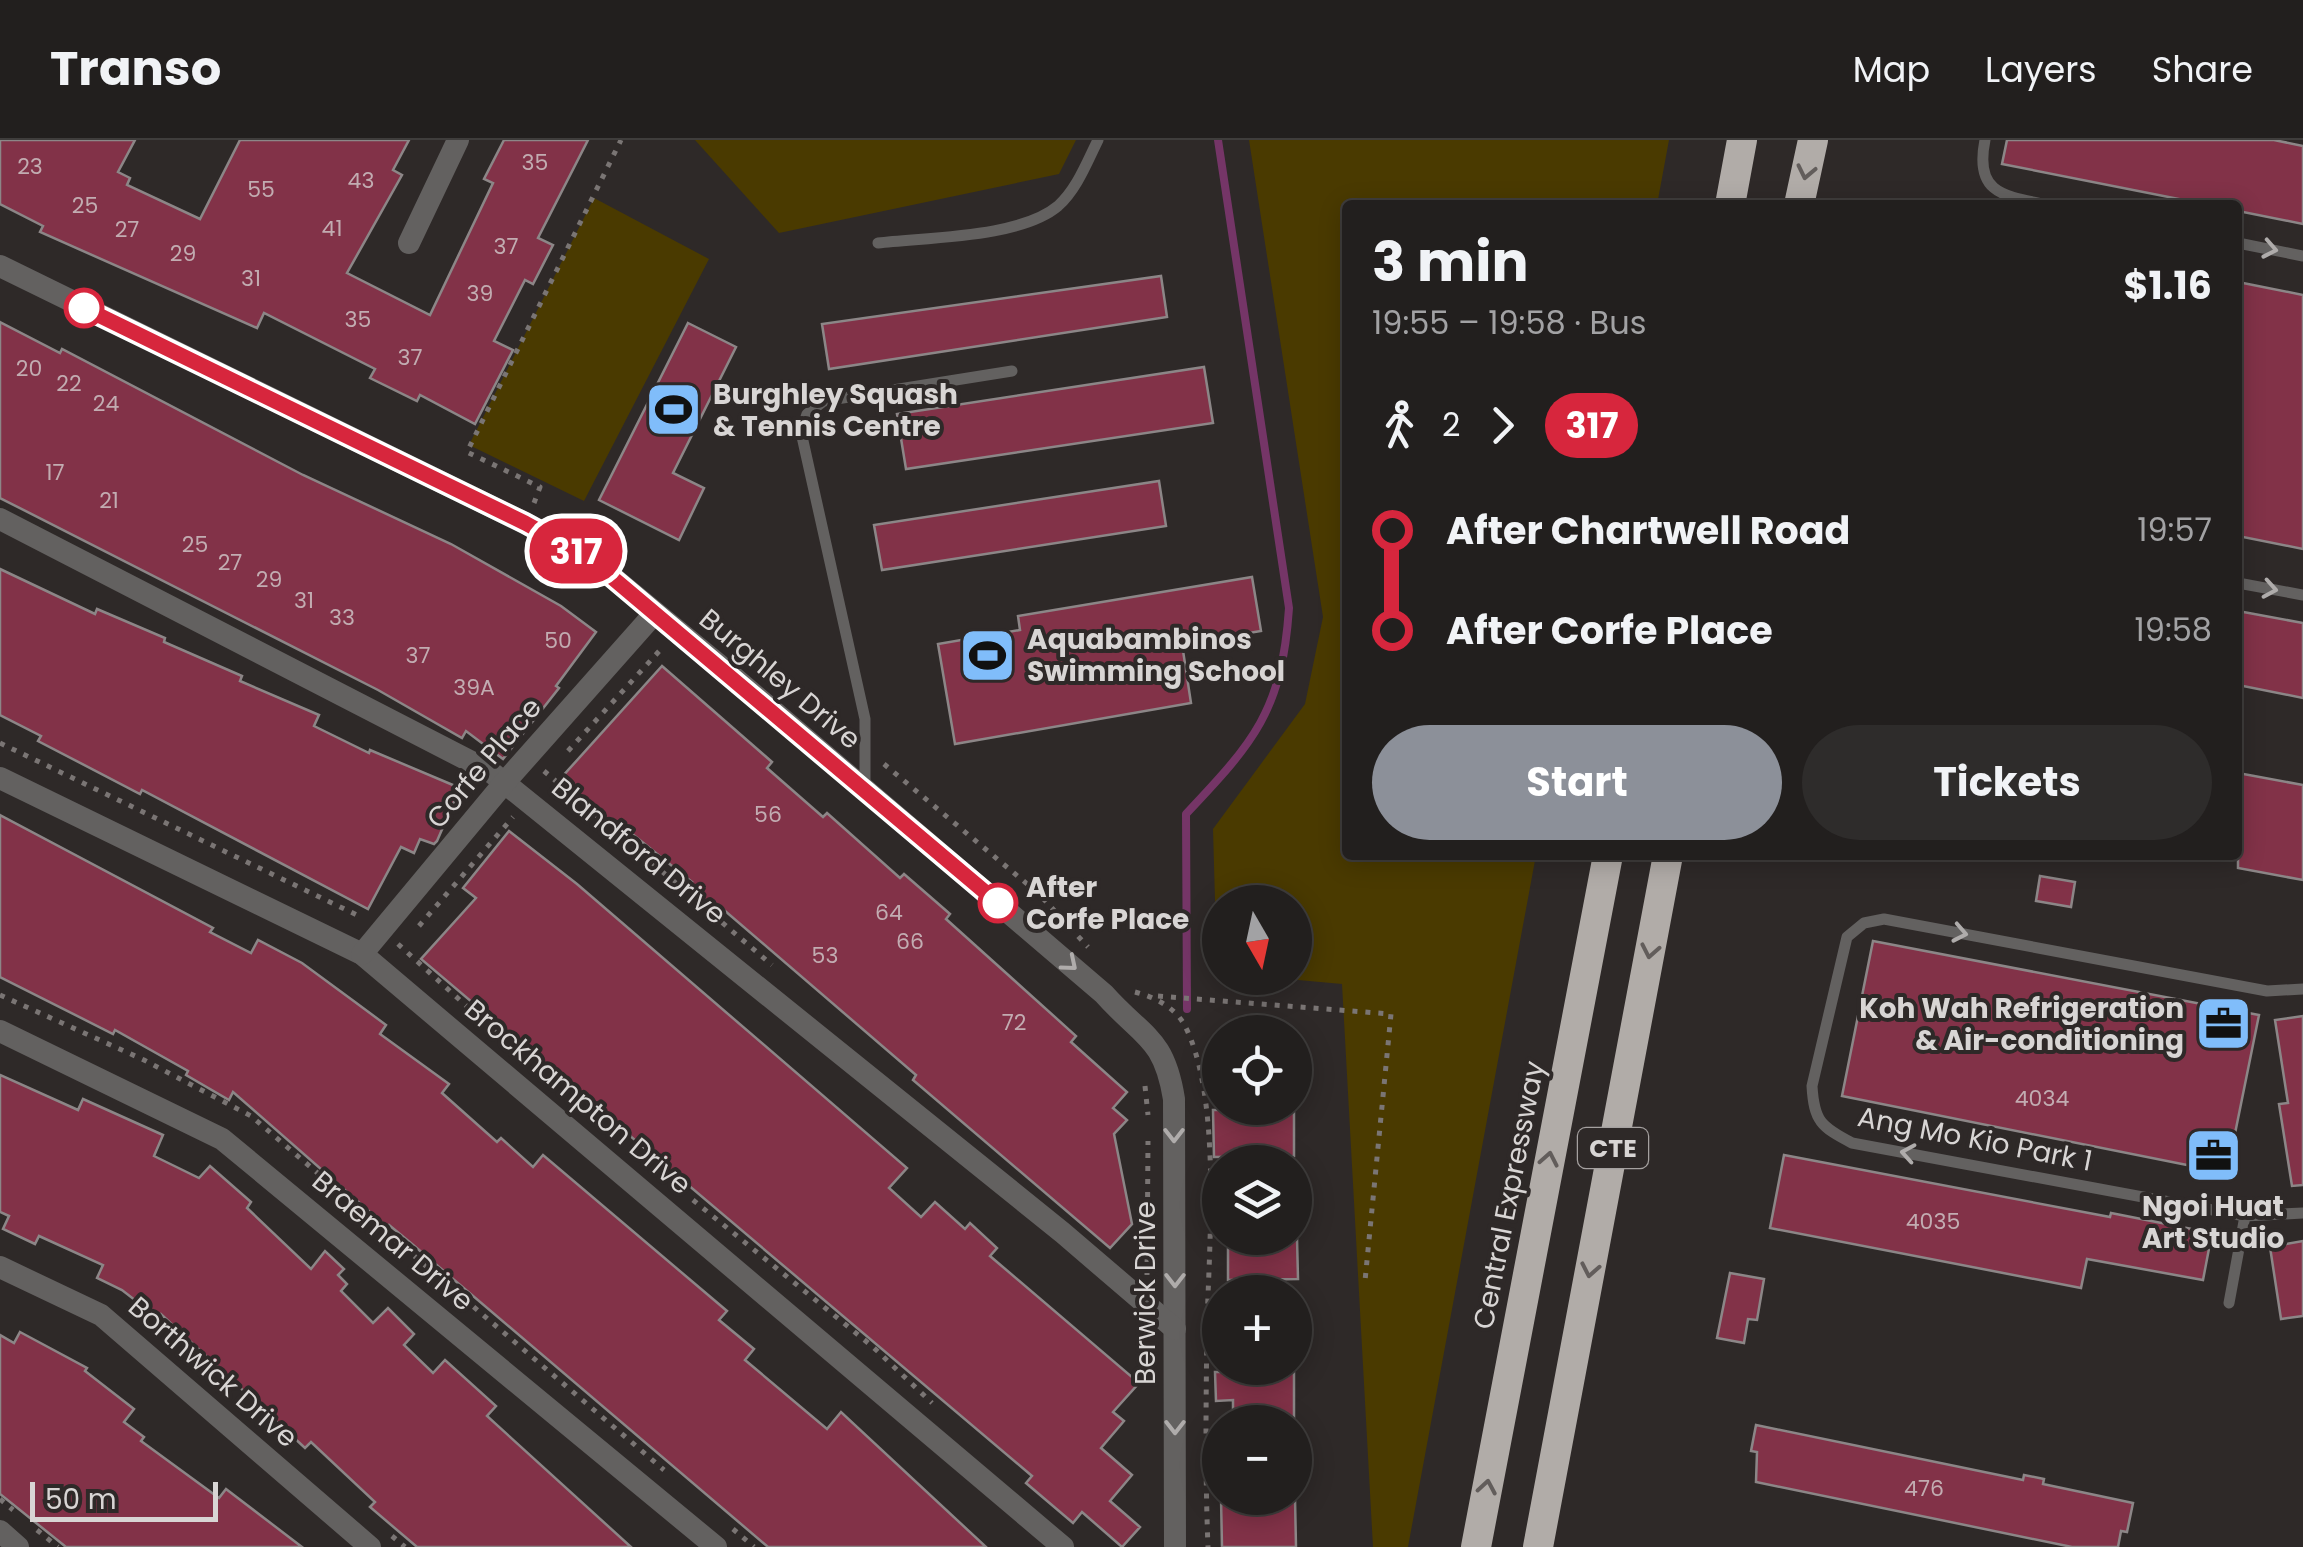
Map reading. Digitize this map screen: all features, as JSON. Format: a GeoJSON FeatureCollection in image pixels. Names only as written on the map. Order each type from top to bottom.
{"type":"FeatureCollection","features":[{"type":"Feature","properties":{"kind":"highway"},"geometry":{"type":"LineString","coordinates":[[1731,200],[1742,140]]}},
{"type":"Feature","properties":{"kind":"highway"},"geometry":{"type":"LineString","coordinates":[[1800,200],[1812,140]]}},
{"type":"Feature","properties":{"kind":"highway","name":"Central Expressway"},"geometry":{"type":"LineString","coordinates":[[1476,1547],[1607,860]]}},
{"type":"Feature","properties":{"kind":"highway","name":"CTE"},"geometry":{"type":"LineString","coordinates":[[1538,1547],[1667,860]]}},
{"type":"Feature","properties":{"kind":"street"},"geometry":{"type":"LineString","coordinates":[[409,243],[458,140]]}},
{"type":"Feature","properties":{"kind":"street","name":"Burghley Drive"},"geometry":{"type":"LineString","coordinates":[[0,266],[530,512],[589,558],[647,621],[724,668],[1157,1043]]}},
{"type":"Feature","properties":{"kind":"street","name":"Blandford Drive"},"geometry":{"type":"LineString","coordinates":[[0,518],[408,726],[502,787],[1175,1329]]}},
{"type":"Feature","properties":{"kind":"street","name":"Corfe Place"},"geometry":{"type":"LineString","coordinates":[[362,954],[647,621]]}},
{"type":"Feature","properties":{"kind":"street","name":"Brockhampton Drive"},"geometry":{"type":"LineString","coordinates":[[0,778],[362,954],[1063,1547]]}},
{"type":"Feature","properties":{"kind":"street","name":"Braemar Drive"},"geometry":{"type":"LineString","coordinates":[[0,1030],[222,1138],[716,1547]]}},
{"type":"Feature","properties":{"kind":"street","name":"Berwick Drive"},"geometry":{"type":"LineString","coordinates":[[1157,1043],[1169,1067],[1174,1099],[1175,1547]]}},
{"type":"Feature","properties":{"kind":"street","name":"Borthwick Drive"},"geometry":{"type":"LineString","coordinates":[[0,1267],[101,1314],[370,1547]]}},
{"type":"Feature","properties":{"kind":"street"},"geometry":{"type":"LineString","coordinates":[[0,1531],[18,1547]]}},
{"type":"Feature","properties":{"kind":"lane"},"geometry":{"type":"LineString","coordinates":[[878,243],[1011,226],[1044,215],[1068,195],[1098,140]]}},
{"type":"Feature","properties":{"kind":"lane"},"geometry":{"type":"LineString","coordinates":[[1985,140],[1980,162],[1984,176],[2000,196],[2021,200]]}},
{"type":"Feature","properties":{"kind":"lane"},"geometry":{"type":"LineString","coordinates":[[2242,244],[2303,256]]}},
{"type":"Feature","properties":{"kind":"lane"},"geometry":{"type":"LineString","coordinates":[[865,789],[865,719],[800,432],[807,414],[824,401],[1012,371]]}},
{"type":"Feature","properties":{"kind":"lane"},"geometry":{"type":"LineString","coordinates":[[2242,585],[2303,595]]}},
{"type":"Feature","properties":{"kind":"lane","name":"Ang Mo Kio Park 1"},"geometry":{"type":"LineString","coordinates":[[2303,988],[2267,991],[1884,919],[1864,923],[1848,937],[1812,1086],[1814,1111],[1827,1130],[1852,1143],[2244,1216],[2303,1214]]}},
{"type":"Feature","properties":{"kind":"lane"},"geometry":{"type":"LineString","coordinates":[[2229,1303],[2244,1216]]}},
{"type":"Feature","properties":{"kind":"path"},"geometry":{"type":"LineString","coordinates":[[530,512],[540,488],[466,452],[621,140]]}},
{"type":"Feature","properties":{"kind":"path"},"geometry":{"type":"LineString","coordinates":[[520,495],[530,512]]}},
{"type":"Feature","properties":{"kind":"path"},"geometry":{"type":"LineString","coordinates":[[530,512],[551,510]]}},
{"type":"Feature","properties":{"kind":"path"},"geometry":{"type":"LineString","coordinates":[[647,621],[664,646]]}},
{"type":"Feature","properties":{"kind":"path"},"geometry":{"type":"LineString","coordinates":[[808,707],[920,792],[1039,894],[1090,949]]}},
{"type":"Feature","properties":{"kind":"path"},"geometry":{"type":"LineString","coordinates":[[502,787],[516,813]]}},
{"type":"Feature","properties":{"kind":"path"},"geometry":{"type":"LineString","coordinates":[[1129,990],[1157,998],[1182,1020],[1202,1086],[1209,1165],[1204,1456],[1208,1547]]}},
{"type":"Feature","properties":{"kind":"path"},"geometry":{"type":"LineString","coordinates":[[1175,1000],[1391,1014],[1365,1280]]}},
{"type":"Feature","properties":{"kind":"path"},"geometry":{"type":"LineString","coordinates":[[1144,1079],[1148,1111],[1150,1307]]}},
{"type":"Feature","properties":{"kind":"shaded area"},"geometry":{"type":"Polygon","coordinates":[[[695,140],[1076,140],[1059,174],[779,233],[695,140]]]}},
{"type":"Feature","properties":{"kind":"shaded area"},"geometry":{"type":"Polygon","coordinates":[[[1249,140],[1669,140],[1658,200],[1342,200],[1342,860],[1535,860],[1408,1547],[1373,1547],[1342,984],[1312,981],[1312,885],[1215,885],[1213,829],[1305,704],[1323,617],[1249,140]]]}},
{"type":"Feature","properties":{"kind":"shaded area"},"geometry":{"type":"Polygon","coordinates":[[[594,198],[709,259],[584,501],[469,445],[594,198]]]}},
{"type":"Feature","properties":{"kind":"building"},"geometry":{"type":"Polygon","coordinates":[[[0,140],[135,140],[118,172],[130,178],[127,185],[200,219],[240,140],[409,140],[393,170],[402,175],[347,273],[430,315],[493,183],[484,179],[504,140],[588,140],[538,238],[553,245],[533,284],[525,280],[494,341],[513,350],[475,424],[420,395],[417,401],[370,378],[375,369],[264,313],[257,328],[40,232],[43,226],[0,204],[0,140]]]}},
{"type":"Feature","properties":{"kind":"building"},"geometry":{"type":"Polygon","coordinates":[[[2007,140],[2274,140],[2303,146],[2303,224],[2242,212],[2242,200],[2184,200],[2002,164],[2007,140]]]}},
{"type":"Feature","properties":{"kind":"building"},"geometry":{"type":"Polygon","coordinates":[[[1161,276],[1167,317],[829,369],[822,324],[1161,276]]]}},
{"type":"Feature","properties":{"kind":"building"},"geometry":{"type":"Polygon","coordinates":[[[2242,283],[2303,295],[2303,549],[2242,537],[2242,283]]]}},
{"type":"Feature","properties":{"kind":"building"},"geometry":{"type":"Polygon","coordinates":[[[0,322],[60,353],[62,349],[303,475],[451,544],[561,606],[596,632],[556,686],[559,688],[503,759],[466,731],[462,738],[378,690],[0,498],[0,322]]]}},
{"type":"Feature","properties":{"kind":"building","name":"Burghley Squash & Tennis Centre"},"geometry":{"type":"Polygon","coordinates":[[[688,323],[736,347],[673,473],[704,488],[679,540],[599,500],[688,323]]]}},
{"type":"Feature","properties":{"kind":"building"},"geometry":{"type":"Polygon","coordinates":[[[1204,367],[1213,423],[906,469],[897,414],[1204,367]]]}},
{"type":"Feature","properties":{"kind":"building"},"geometry":{"type":"Polygon","coordinates":[[[1159,481],[1166,526],[882,570],[874,525],[1159,481]]]}},
{"type":"Feature","properties":{"kind":"building"},"geometry":{"type":"Polygon","coordinates":[[[0,569],[95,614],[97,609],[165,638],[164,642],[242,676],[240,681],[319,715],[314,726],[369,753],[370,750],[460,788],[437,841],[434,844],[420,839],[414,853],[401,847],[368,909],[142,790],[140,794],[38,741],[41,736],[0,715],[0,569]]]}},
{"type":"Feature","properties":{"kind":"building"},"geometry":{"type":"Polygon","coordinates":[[[1252,577],[1261,631],[1182,644],[1191,703],[955,744],[938,644],[1020,630],[1018,616],[1252,577]]]}},
{"type":"Feature","properties":{"kind":"building"},"geometry":{"type":"Polygon","coordinates":[[[2242,612],[2303,623],[2303,698],[2242,686],[2242,612]]]}},
{"type":"Feature","properties":{"kind":"building"},"geometry":{"type":"Polygon","coordinates":[[[662,666],[772,762],[767,768],[823,817],[827,813],[900,878],[904,874],[950,914],[946,919],[1076,1036],[1071,1042],[1127,1092],[1113,1108],[1127,1120],[1114,1134],[1132,1224],[1110,1248],[913,1080],[916,1075],[724,910],[719,916],[687,889],[692,882],[621,825],[617,829],[561,778],[662,666]]]}},
{"type":"Feature","properties":{"kind":"building"},"geometry":{"type":"Polygon","coordinates":[[[2242,774],[2303,785],[2303,880],[2238,868],[2238,860],[2242,860],[2242,774]]]}},
{"type":"Feature","properties":{"kind":"building"},"geometry":{"type":"Polygon","coordinates":[[[0,815],[213,928],[210,932],[251,953],[258,940],[302,963],[386,1025],[380,1034],[449,1084],[442,1093],[497,1142],[501,1138],[533,1167],[543,1155],[727,1311],[719,1320],[754,1349],[745,1360],[827,1429],[841,1412],[986,1547],[768,1547],[412,1244],[387,1227],[233,1092],[229,1100],[186,1075],[188,1071],[115,1030],[113,1034],[0,977],[0,815]]]}},
{"type":"Feature","properties":{"kind":"building"},"geometry":{"type":"Polygon","coordinates":[[[509,831],[577,884],[907,1168],[889,1188],[921,1217],[935,1202],[965,1229],[970,1223],[997,1248],[990,1256],[1139,1383],[1113,1412],[1124,1421],[1101,1448],[1132,1475],[1110,1501],[1140,1527],[1122,1547],[1082,1512],[1073,1523],[1026,1483],[1032,1476],[421,959],[476,898],[463,888],[509,831]]]}},
{"type":"Feature","properties":{"kind":"building"},"geometry":{"type":"Polygon","coordinates":[[[2040,876],[2075,882],[2071,907],[2036,901],[2040,876]]]}},
{"type":"Feature","properties":{"kind":"building"},"geometry":{"type":"Polygon","coordinates":[[[1873,941],[2259,1015],[2227,1173],[1842,1096],[1873,941]]]}},
{"type":"Feature","properties":{"kind":"building"},"geometry":{"type":"Polygon","coordinates":[[[2303,1016],[2303,1185],[2292,1186],[2279,1104],[2288,1103],[2275,1020],[2303,1016]]]}},
{"type":"Feature","properties":{"kind":"building"},"geometry":{"type":"Polygon","coordinates":[[[0,1075],[78,1110],[83,1099],[163,1135],[154,1156],[199,1178],[210,1166],[251,1202],[247,1208],[311,1269],[325,1251],[344,1269],[338,1275],[347,1284],[341,1291],[373,1323],[388,1308],[414,1334],[404,1345],[433,1373],[445,1360],[496,1406],[487,1416],[631,1547],[417,1547],[370,1507],[375,1502],[311,1442],[305,1448],[161,1314],[158,1318],[122,1290],[97,1278],[103,1265],[39,1236],[35,1244],[3,1229],[9,1216],[0,1212],[0,1075]]]}},
{"type":"Feature","properties":{"kind":"building"},"geometry":{"type":"Polygon","coordinates":[[[1213,1125],[1294,1125],[1294,1145],[1214,1145],[1213,1125]]]}},
{"type":"Feature","properties":{"kind":"building"},"geometry":{"type":"Polygon","coordinates":[[[1784,1155],[2212,1233],[2203,1280],[2087,1259],[2081,1288],[1770,1228],[1784,1155]]]}},
{"type":"Feature","properties":{"kind":"building"},"geometry":{"type":"Polygon","coordinates":[[[2303,1241],[2303,1316],[2281,1319],[2270,1247],[2303,1241]]]}},
{"type":"Feature","properties":{"kind":"building"},"geometry":{"type":"Polygon","coordinates":[[[1228,1255],[1297,1255],[1298,1275],[1228,1275],[1228,1255]]]}},
{"type":"Feature","properties":{"kind":"building"},"geometry":{"type":"Polygon","coordinates":[[[1730,1273],[1764,1279],[1757,1320],[1748,1319],[1744,1343],[1717,1338],[1730,1273]]]}},
{"type":"Feature","properties":{"kind":"building"},"geometry":{"type":"Polygon","coordinates":[[[20,1332],[87,1368],[85,1371],[134,1409],[124,1422],[144,1437],[141,1441],[219,1498],[226,1489],[302,1547],[66,1547],[0,1494],[0,1335],[14,1343],[20,1332]]]}},
{"type":"Feature","properties":{"kind":"building"},"geometry":{"type":"Polygon","coordinates":[[[1215,1385],[1294,1385],[1294,1405],[1233,1405],[1233,1400],[1216,1401],[1215,1385]]]}},
{"type":"Feature","properties":{"kind":"building"},"geometry":{"type":"Polygon","coordinates":[[[1756,1425],[2023,1480],[2024,1475],[2044,1479],[2043,1484],[2133,1503],[2127,1532],[2121,1531],[2118,1547],[2072,1547],[1756,1482],[1757,1452],[1751,1451],[1756,1425]]]}},
{"type":"Feature","properties":{"kind":"building"},"geometry":{"type":"Polygon","coordinates":[[[1221,1515],[1295,1515],[1296,1547],[1222,1547],[1221,1515]]]}},
{"type":"Feature","properties":{"kind":"waterway"},"geometry":{"type":"LineString","coordinates":[[1187,1009],[1186,814],[1230,766],[1260,723],[1280,674],[1289,608],[1218,140]]}},
{"type":"Feature","properties":{"kind":"bus line","name":"317"},"geometry":{"type":"LineString","coordinates":[[84,308],[589,558],[998,903]]}},
{"type":"Feature","properties":{"kind":"place","name":"Burghley Squash & Tennis Centre"},"geometry":{"type":"Point","coordinates":[674,410]}},
{"type":"Feature","properties":{"kind":"place","name":"Aquabambinos Swimming School"},"geometry":{"type":"Point","coordinates":[988,655]}},
{"type":"Feature","properties":{"kind":"place","name":"After Corfe Place"},"geometry":{"type":"Point","coordinates":[998,903]}},
{"type":"Feature","properties":{"kind":"place","name":"Koh Wah Refrigeration & Air-conditioning"},"geometry":{"type":"Point","coordinates":[2223,1024]}},
{"type":"Feature","properties":{"kind":"place","name":"Ngoi Huat Art Studio"},"geometry":{"type":"Point","coordinates":[2213,1155]}}]}
